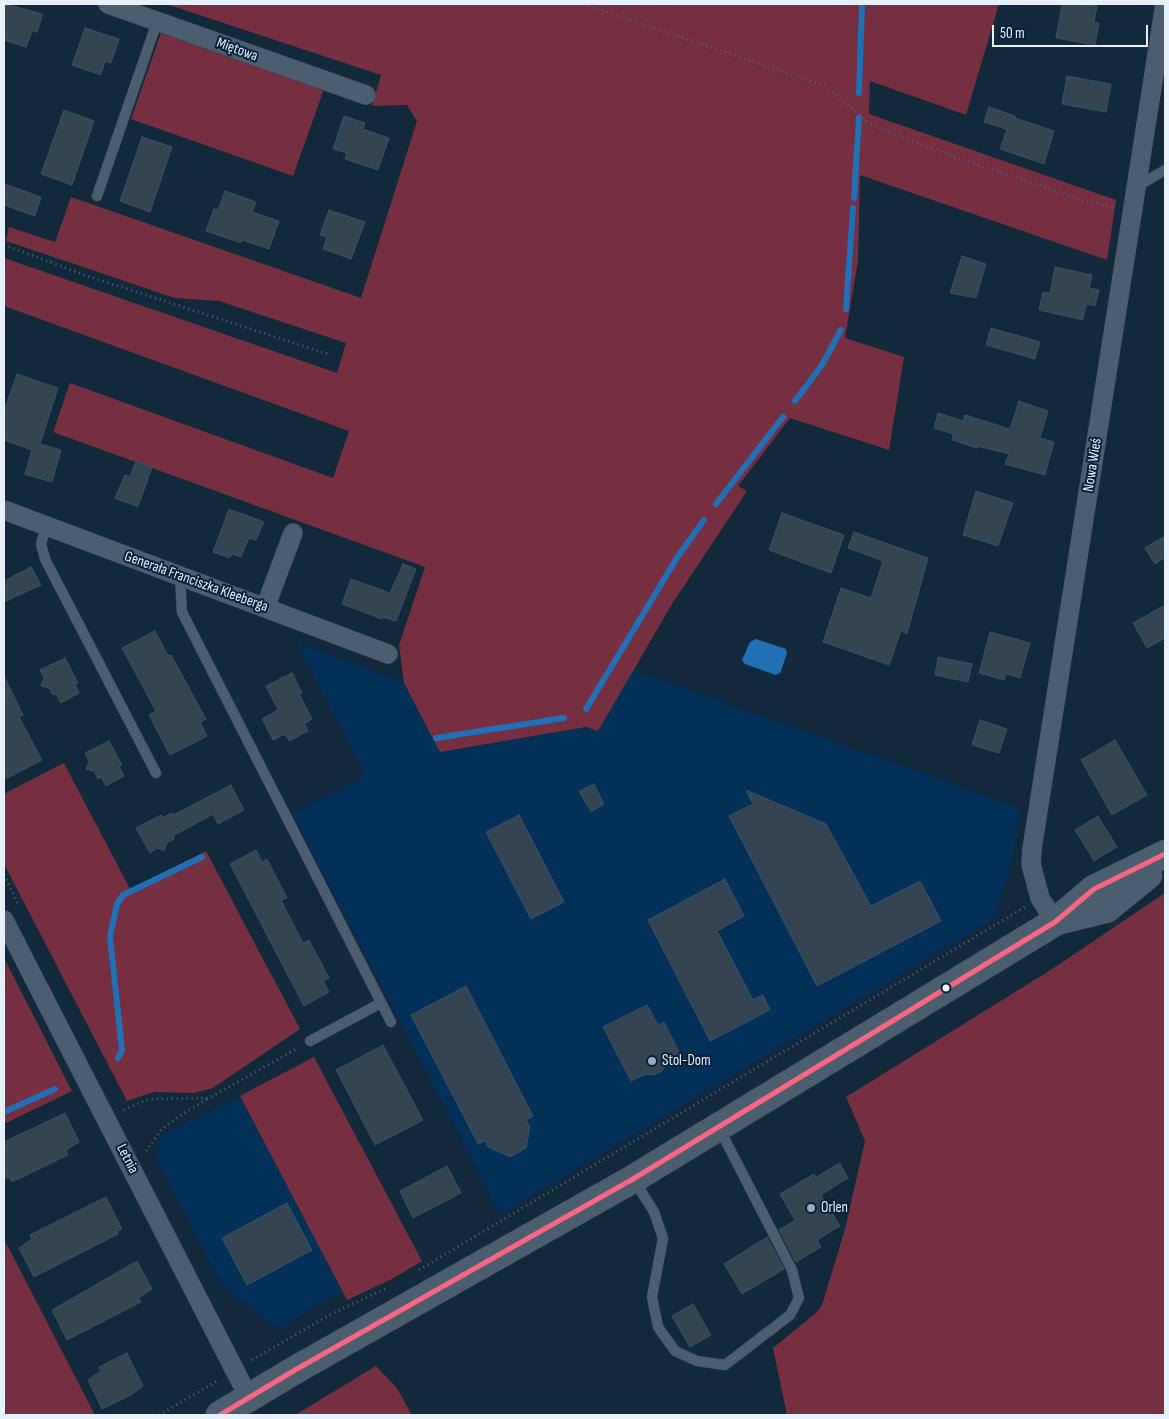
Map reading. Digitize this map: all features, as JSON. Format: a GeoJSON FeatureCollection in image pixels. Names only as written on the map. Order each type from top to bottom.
{"type":"FeatureCollection","features":[{"type":"Feature","properties":{"kind":"main road"},"geometry":{"type":"LineString","coordinates":[[220,1415],[295,1370],[633,1179],[719,1128],[1055,922],[1094,889],[1165,854]]}},
{"type":"Feature","properties":{"kind":"main road"},"geometry":{"type":"LineString","coordinates":[[1055,922],[1106,909],[1165,861]]}},
{"type":"Feature","properties":{"kind":"street","name":"Miętowa"},"geometry":{"type":"LineString","coordinates":[[108,4],[366,95]]}},
{"type":"Feature","properties":{"kind":"street","name":"Nowa Wieś"},"geometry":{"type":"LineString","coordinates":[[1055,922],[1040,898],[1031,864],[1032,849],[1054,721],[1131,212],[1165,4]]}},
{"type":"Feature","properties":{"kind":"street","name":"Generała Franciszka Kleeberga"},"geometry":{"type":"LineString","coordinates":[[4,510],[388,654]]}},
{"type":"Feature","properties":{"kind":"street"},"geometry":{"type":"LineString","coordinates":[[265,608],[293,533]]}},
{"type":"Feature","properties":{"kind":"street","name":"Letnia"},"geometry":{"type":"LineString","coordinates":[[4,920],[249,1398]]}},
{"type":"Feature","properties":{"kind":"lane"},"geometry":{"type":"LineString","coordinates":[[97,196],[157,22]]}},
{"type":"Feature","properties":{"kind":"lane"},"geometry":{"type":"LineString","coordinates":[[1135,187],[1165,170]]}},
{"type":"Feature","properties":{"kind":"lane"},"geometry":{"type":"LineString","coordinates":[[46,526],[42,539],[45,559],[156,773]]}},
{"type":"Feature","properties":{"kind":"lane"},"geometry":{"type":"LineString","coordinates":[[180,577],[182,612],[391,1022]]}},
{"type":"Feature","properties":{"kind":"lane"},"geometry":{"type":"LineString","coordinates":[[310,1041],[381,1003]]}},
{"type":"Feature","properties":{"kind":"lane"},"geometry":{"type":"LineString","coordinates":[[633,1179],[654,1212],[663,1238],[652,1297],[658,1327],[675,1351],[697,1361],[725,1365],[790,1315],[799,1298],[792,1270],[719,1128]]}},
{"type":"Feature","properties":{"kind":"path"},"geometry":{"type":"LineString","coordinates":[[583,4],[826,86],[866,121],[927,147],[1092,203],[1131,212]]}},
{"type":"Feature","properties":{"kind":"path"},"geometry":{"type":"LineString","coordinates":[[4,245],[90,276],[328,354]]}},
{"type":"Feature","properties":{"kind":"path"},"geometry":{"type":"LineString","coordinates":[[417,1271],[1040,898]]}},
{"type":"Feature","properties":{"kind":"path"},"geometry":{"type":"LineString","coordinates":[[146,1151],[161,1130],[178,1117],[310,1041]]}},
{"type":"Feature","properties":{"kind":"path"},"geometry":{"type":"LineString","coordinates":[[124,1110],[149,1099],[209,1098]]}},
{"type":"Feature","properties":{"kind":"path"},"geometry":{"type":"LineString","coordinates":[[159,1415],[235,1371],[279,1342],[333,1313],[392,1286]]}},
{"type":"Feature","properties":{"kind":"shaded area"},"geometry":{"type":"Polygon","coordinates":[[[166,4],[999,4],[966,115],[870,81],[869,114],[1116,200],[1107,260],[860,175],[858,260],[845,338],[904,357],[889,450],[790,418],[738,486],[747,491],[672,604],[598,731],[586,727],[440,752],[404,683],[399,645],[425,567],[53,432],[70,383],[333,478],[349,431],[4,306],[4,258],[337,373],[346,343],[219,301],[175,298],[6,241],[9,227],[55,242],[71,197],[361,298],[417,121],[407,105],[372,106],[381,75],[166,4]]]}},
{"type":"Feature","properties":{"kind":"shaded area"},"geometry":{"type":"Polygon","coordinates":[[[161,33],[324,89],[293,176],[131,119],[161,33]]]}},
{"type":"Feature","properties":{"kind":"shaded area"},"geometry":{"type":"Polygon","coordinates":[[[756,639],[786,649],[787,654],[780,673],[776,675],[745,664],[742,660],[750,642],[756,639]]]}},
{"type":"Feature","properties":{"kind":"shaded area"},"geometry":{"type":"Polygon","coordinates":[[[296,641],[404,683],[440,752],[587,727],[598,730],[633,670],[1021,808],[1011,865],[993,919],[500,1215],[292,813],[363,778],[362,769],[296,641]]]}},
{"type":"Feature","properties":{"kind":"shaded area"},"geometry":{"type":"Polygon","coordinates":[[[64,763],[130,889],[206,851],[300,1029],[213,1088],[194,1093],[154,1092],[127,1101],[4,864],[4,794],[64,763]]]}},
{"type":"Feature","properties":{"kind":"shaded area"},"geometry":{"type":"Polygon","coordinates":[[[1165,893],[1165,1415],[787,1415],[773,1348],[816,1313],[822,1305],[845,1229],[865,1141],[846,1097],[1049,971],[1165,893]]]}},
{"type":"Feature","properties":{"kind":"shaded area"},"geometry":{"type":"Polygon","coordinates":[[[4,958],[72,1091],[4,1124],[4,958]]]}},
{"type":"Feature","properties":{"kind":"shaded area"},"geometry":{"type":"Polygon","coordinates":[[[314,1057],[422,1261],[392,1279],[347,1300],[240,1096],[314,1057]]]}},
{"type":"Feature","properties":{"kind":"shaded area"},"geometry":{"type":"Polygon","coordinates":[[[240,1096],[343,1290],[278,1329],[222,1286],[155,1157],[161,1135],[240,1096]]]}},
{"type":"Feature","properties":{"kind":"shaded area"},"geometry":{"type":"Polygon","coordinates":[[[4,1239],[95,1415],[4,1415],[4,1239]]]}},
{"type":"Feature","properties":{"kind":"shaded area"},"geometry":{"type":"Polygon","coordinates":[[[376,1366],[397,1388],[412,1415],[295,1415],[376,1366]]]}},
{"type":"Feature","properties":{"kind":"building"},"geometry":{"type":"Polygon","coordinates":[[[4,4],[43,14],[37,32],[32,31],[26,47],[4,40],[4,4]]]}},
{"type":"Feature","properties":{"kind":"building"},"geometry":{"type":"Polygon","coordinates":[[[1062,4],[1097,6],[1094,22],[1099,23],[1095,45],[1056,38],[1062,4]]]}},
{"type":"Feature","properties":{"kind":"building"},"geometry":{"type":"Polygon","coordinates":[[[85,28],[119,39],[111,63],[105,61],[101,75],[72,65],[85,28]]]}},
{"type":"Feature","properties":{"kind":"building"},"geometry":{"type":"Polygon","coordinates":[[[1067,76],[1111,84],[1106,112],[1062,104],[1067,76]]]}},
{"type":"Feature","properties":{"kind":"building"},"geometry":{"type":"Polygon","coordinates":[[[989,107],[1054,131],[1044,164],[1000,149],[1007,129],[984,122],[989,107]]]}},
{"type":"Feature","properties":{"kind":"building"},"geometry":{"type":"Polygon","coordinates":[[[64,110],[94,121],[72,185],[41,174],[64,110]]]}},
{"type":"Feature","properties":{"kind":"building"},"geometry":{"type":"Polygon","coordinates":[[[344,116],[365,123],[363,129],[389,138],[378,170],[345,159],[347,153],[333,149],[344,116]]]}},
{"type":"Feature","properties":{"kind":"building"},"geometry":{"type":"Polygon","coordinates":[[[142,137],[172,147],[150,212],[120,201],[142,137]]]}},
{"type":"Feature","properties":{"kind":"building"},"geometry":{"type":"Polygon","coordinates":[[[4,184],[41,197],[35,216],[4,205],[4,184]]]}},
{"type":"Feature","properties":{"kind":"building"},"geometry":{"type":"Polygon","coordinates":[[[225,191],[256,202],[252,212],[279,221],[269,249],[242,240],[241,243],[206,231],[214,209],[218,210],[225,191]]]}},
{"type":"Feature","properties":{"kind":"building"},"geometry":{"type":"Polygon","coordinates":[[[329,210],[365,222],[351,259],[323,249],[327,237],[320,235],[329,210]]]}},
{"type":"Feature","properties":{"kind":"building"},"geometry":{"type":"Polygon","coordinates":[[[962,256],[986,264],[976,298],[950,293],[962,256]]]}},
{"type":"Feature","properties":{"kind":"building"},"geometry":{"type":"Polygon","coordinates":[[[1055,267],[1092,275],[1089,288],[1099,290],[1095,306],[1086,304],[1083,320],[1039,310],[1043,292],[1050,293],[1055,267]]]}},
{"type":"Feature","properties":{"kind":"building"},"geometry":{"type":"Polygon","coordinates":[[[991,328],[1040,342],[1035,359],[986,345],[991,328]]]}},
{"type":"Feature","properties":{"kind":"building"},"geometry":{"type":"Polygon","coordinates":[[[17,374],[58,388],[40,444],[61,450],[52,482],[25,474],[32,450],[4,440],[4,411],[17,374]]]}},
{"type":"Feature","properties":{"kind":"building"},"geometry":{"type":"Polygon","coordinates":[[[1019,401],[1048,411],[1040,438],[1054,442],[1045,475],[1005,464],[1009,454],[977,446],[977,448],[952,440],[953,434],[934,428],[938,413],[963,421],[965,415],[1010,429],[1019,401]]]}},
{"type":"Feature","properties":{"kind":"building"},"geometry":{"type":"Polygon","coordinates":[[[136,461],[152,467],[138,507],[115,498],[125,475],[130,477],[136,461]]]}},
{"type":"Feature","properties":{"kind":"building"},"geometry":{"type":"Polygon","coordinates":[[[976,491],[1013,503],[998,546],[963,535],[976,491]]]}},
{"type":"Feature","properties":{"kind":"building"},"geometry":{"type":"Polygon","coordinates":[[[229,509],[264,522],[256,540],[249,538],[241,557],[232,554],[230,558],[213,552],[229,509]]]}},
{"type":"Feature","properties":{"kind":"building"},"geometry":{"type":"Polygon","coordinates":[[[782,513],[844,535],[831,573],[769,550],[782,513]]]}},
{"type":"Feature","properties":{"kind":"building"},"geometry":{"type":"Polygon","coordinates":[[[854,532],[928,558],[907,634],[901,631],[889,665],[823,642],[841,588],[871,598],[883,561],[848,548],[854,532]]]}},
{"type":"Feature","properties":{"kind":"building"},"geometry":{"type":"Polygon","coordinates":[[[1165,536],[1165,557],[1155,564],[1145,548],[1165,536]]]}},
{"type":"Feature","properties":{"kind":"building"},"geometry":{"type":"Polygon","coordinates":[[[403,564],[416,569],[396,621],[383,617],[382,619],[342,604],[351,579],[390,593],[403,564]]]}},
{"type":"Feature","properties":{"kind":"building"},"geometry":{"type":"Polygon","coordinates":[[[31,567],[41,585],[4,602],[4,581],[31,567]]]}},
{"type":"Feature","properties":{"kind":"building"},"geometry":{"type":"Polygon","coordinates":[[[1165,605],[1165,638],[1147,648],[1133,623],[1165,605]]]}},
{"type":"Feature","properties":{"kind":"building"},"geometry":{"type":"Polygon","coordinates":[[[155,631],[168,656],[171,655],[206,719],[200,722],[207,736],[170,755],[149,715],[156,711],[122,648],[155,631]]]}},
{"type":"Feature","properties":{"kind":"building"},"geometry":{"type":"Polygon","coordinates":[[[990,632],[1030,643],[1020,678],[1006,674],[1004,680],[979,673],[990,632]]]}},
{"type":"Feature","properties":{"kind":"building"},"geometry":{"type":"Polygon","coordinates":[[[938,657],[972,664],[968,682],[935,675],[938,657]]]}},
{"type":"Feature","properties":{"kind":"building"},"geometry":{"type":"Polygon","coordinates":[[[65,658],[78,683],[75,684],[79,693],[61,703],[56,694],[53,695],[49,688],[41,686],[44,678],[40,670],[65,658]]]}},
{"type":"Feature","properties":{"kind":"building"},"geometry":{"type":"Polygon","coordinates":[[[292,673],[302,693],[299,694],[312,719],[304,724],[308,731],[289,741],[285,734],[273,740],[262,719],[278,710],[266,686],[292,673]]]}},
{"type":"Feature","properties":{"kind":"building"},"geometry":{"type":"Polygon","coordinates":[[[4,676],[23,715],[19,717],[42,760],[4,780],[4,676]]]}},
{"type":"Feature","properties":{"kind":"building"},"geometry":{"type":"Polygon","coordinates":[[[980,720],[1007,729],[999,753],[972,745],[980,720]]]}},
{"type":"Feature","properties":{"kind":"building"},"geometry":{"type":"Polygon","coordinates":[[[1115,740],[1147,795],[1112,815],[1081,760],[1115,740]]]}},
{"type":"Feature","properties":{"kind":"building"},"geometry":{"type":"Polygon","coordinates":[[[109,741],[122,765],[119,767],[124,776],[106,786],[101,777],[98,779],[94,771],[86,769],[89,761],[85,753],[109,741]]]}},
{"type":"Feature","properties":{"kind":"building"},"geometry":{"type":"Polygon","coordinates":[[[594,784],[604,804],[591,812],[579,791],[594,784]]]}},
{"type":"Feature","properties":{"kind":"building"},"geometry":{"type":"Polygon","coordinates":[[[231,785],[244,810],[218,824],[213,814],[173,836],[174,839],[167,843],[164,851],[157,848],[150,853],[136,828],[161,815],[163,818],[172,813],[173,815],[231,785]]]}},
{"type":"Feature","properties":{"kind":"building"},"geometry":{"type":"Polygon","coordinates":[[[746,790],[826,824],[871,906],[920,881],[941,921],[817,986],[729,816],[753,804],[746,790]]]}},
{"type":"Feature","properties":{"kind":"building"},"geometry":{"type":"Polygon","coordinates":[[[519,815],[564,902],[531,919],[486,832],[519,815]]]}},
{"type":"Feature","properties":{"kind":"building"},"geometry":{"type":"Polygon","coordinates":[[[1098,816],[1117,847],[1094,861],[1075,830],[1098,816]]]}},
{"type":"Feature","properties":{"kind":"building"},"geometry":{"type":"Polygon","coordinates":[[[256,850],[262,862],[267,859],[287,898],[281,900],[303,943],[309,940],[329,978],[323,981],[329,992],[304,1006],[230,864],[256,850]]]}},
{"type":"Feature","properties":{"kind":"building"},"geometry":{"type":"Polygon","coordinates":[[[725,879],[744,916],[717,931],[753,1000],[763,995],[770,1010],[710,1041],[648,920],[725,879]]]}},
{"type":"Feature","properties":{"kind":"building"},"geometry":{"type":"Polygon","coordinates":[[[466,986],[533,1116],[526,1120],[530,1127],[526,1148],[510,1157],[488,1147],[485,1141],[478,1144],[411,1015],[466,986]]]}},
{"type":"Feature","properties":{"kind":"building"},"geometry":{"type":"Polygon","coordinates":[[[647,1005],[658,1025],[664,1022],[681,1056],[666,1064],[662,1071],[653,1075],[646,1074],[631,1081],[603,1027],[647,1005]]]}},
{"type":"Feature","properties":{"kind":"building"},"geometry":{"type":"Polygon","coordinates":[[[383,1045],[423,1120],[375,1145],[336,1070],[383,1045]]]}},
{"type":"Feature","properties":{"kind":"building"},"geometry":{"type":"Polygon","coordinates":[[[65,1113],[79,1142],[66,1150],[68,1155],[12,1182],[9,1177],[4,1180],[4,1142],[65,1113]]]}},
{"type":"Feature","properties":{"kind":"building"},"geometry":{"type":"Polygon","coordinates":[[[840,1163],[848,1178],[821,1195],[840,1226],[817,1240],[821,1247],[796,1262],[779,1230],[795,1220],[780,1194],[814,1174],[816,1177],[840,1163]]]}},
{"type":"Feature","properties":{"kind":"building"},"geometry":{"type":"Polygon","coordinates":[[[447,1166],[461,1193],[413,1218],[400,1191],[447,1166]]]}},
{"type":"Feature","properties":{"kind":"building"},"geometry":{"type":"Polygon","coordinates":[[[106,1197],[122,1229],[117,1231],[118,1234],[34,1277],[19,1248],[32,1239],[30,1235],[106,1197]]]}},
{"type":"Feature","properties":{"kind":"building"},"geometry":{"type":"Polygon","coordinates":[[[287,1203],[312,1250],[247,1285],[222,1238],[287,1203]]]}},
{"type":"Feature","properties":{"kind":"building"},"geometry":{"type":"Polygon","coordinates":[[[767,1237],[784,1269],[742,1294],[724,1264],[767,1237]]]}},
{"type":"Feature","properties":{"kind":"building"},"geometry":{"type":"Polygon","coordinates":[[[137,1261],[152,1289],[139,1298],[141,1302],[67,1340],[52,1310],[137,1261]]]}},
{"type":"Feature","properties":{"kind":"building"},"geometry":{"type":"Polygon","coordinates":[[[693,1304],[711,1335],[690,1347],[672,1316],[693,1304]]]}},
{"type":"Feature","properties":{"kind":"building"},"geometry":{"type":"Polygon","coordinates":[[[127,1353],[143,1386],[131,1395],[102,1409],[88,1380],[101,1371],[99,1367],[127,1353]]]}},
{"type":"Feature","properties":{"kind":"waterway"},"geometry":{"type":"LineString","coordinates":[[859,93],[862,4]]}},
{"type":"Feature","properties":{"kind":"waterway"},"geometry":{"type":"LineString","coordinates":[[854,198],[859,118]]}},
{"type":"Feature","properties":{"kind":"waterway"},"geometry":{"type":"LineString","coordinates":[[846,309],[853,208]]}},
{"type":"Feature","properties":{"kind":"waterway"},"geometry":{"type":"LineString","coordinates":[[795,401],[822,365],[841,330]]}},
{"type":"Feature","properties":{"kind":"waterway"},"geometry":{"type":"LineString","coordinates":[[716,504],[783,417]]}},
{"type":"Feature","properties":{"kind":"waterway"},"geometry":{"type":"LineString","coordinates":[[586,709],[678,556],[704,520]]}},
{"type":"Feature","properties":{"kind":"waterway"},"geometry":{"type":"LineString","coordinates":[[436,738],[564,718]]}},
{"type":"Feature","properties":{"kind":"waterway"},"geometry":{"type":"LineString","coordinates":[[118,1058],[122,1050],[110,937],[117,904],[123,895],[202,857]]}},
{"type":"Feature","properties":{"kind":"waterway"},"geometry":{"type":"LineString","coordinates":[[4,1112],[55,1089]]}},
{"type":"Feature","properties":{"kind":"transit line"},"geometry":{"type":"LineString","coordinates":[[220,1415],[295,1370],[633,1179],[1055,922],[1094,889],[1165,854]]}},
{"type":"Feature","properties":{"kind":"place","name":"Stol-Dom"},"geometry":{"type":"Point","coordinates":[652,1061]}},
{"type":"Feature","properties":{"kind":"place","name":"Orlen"},"geometry":{"type":"Point","coordinates":[811,1208]}}]}
